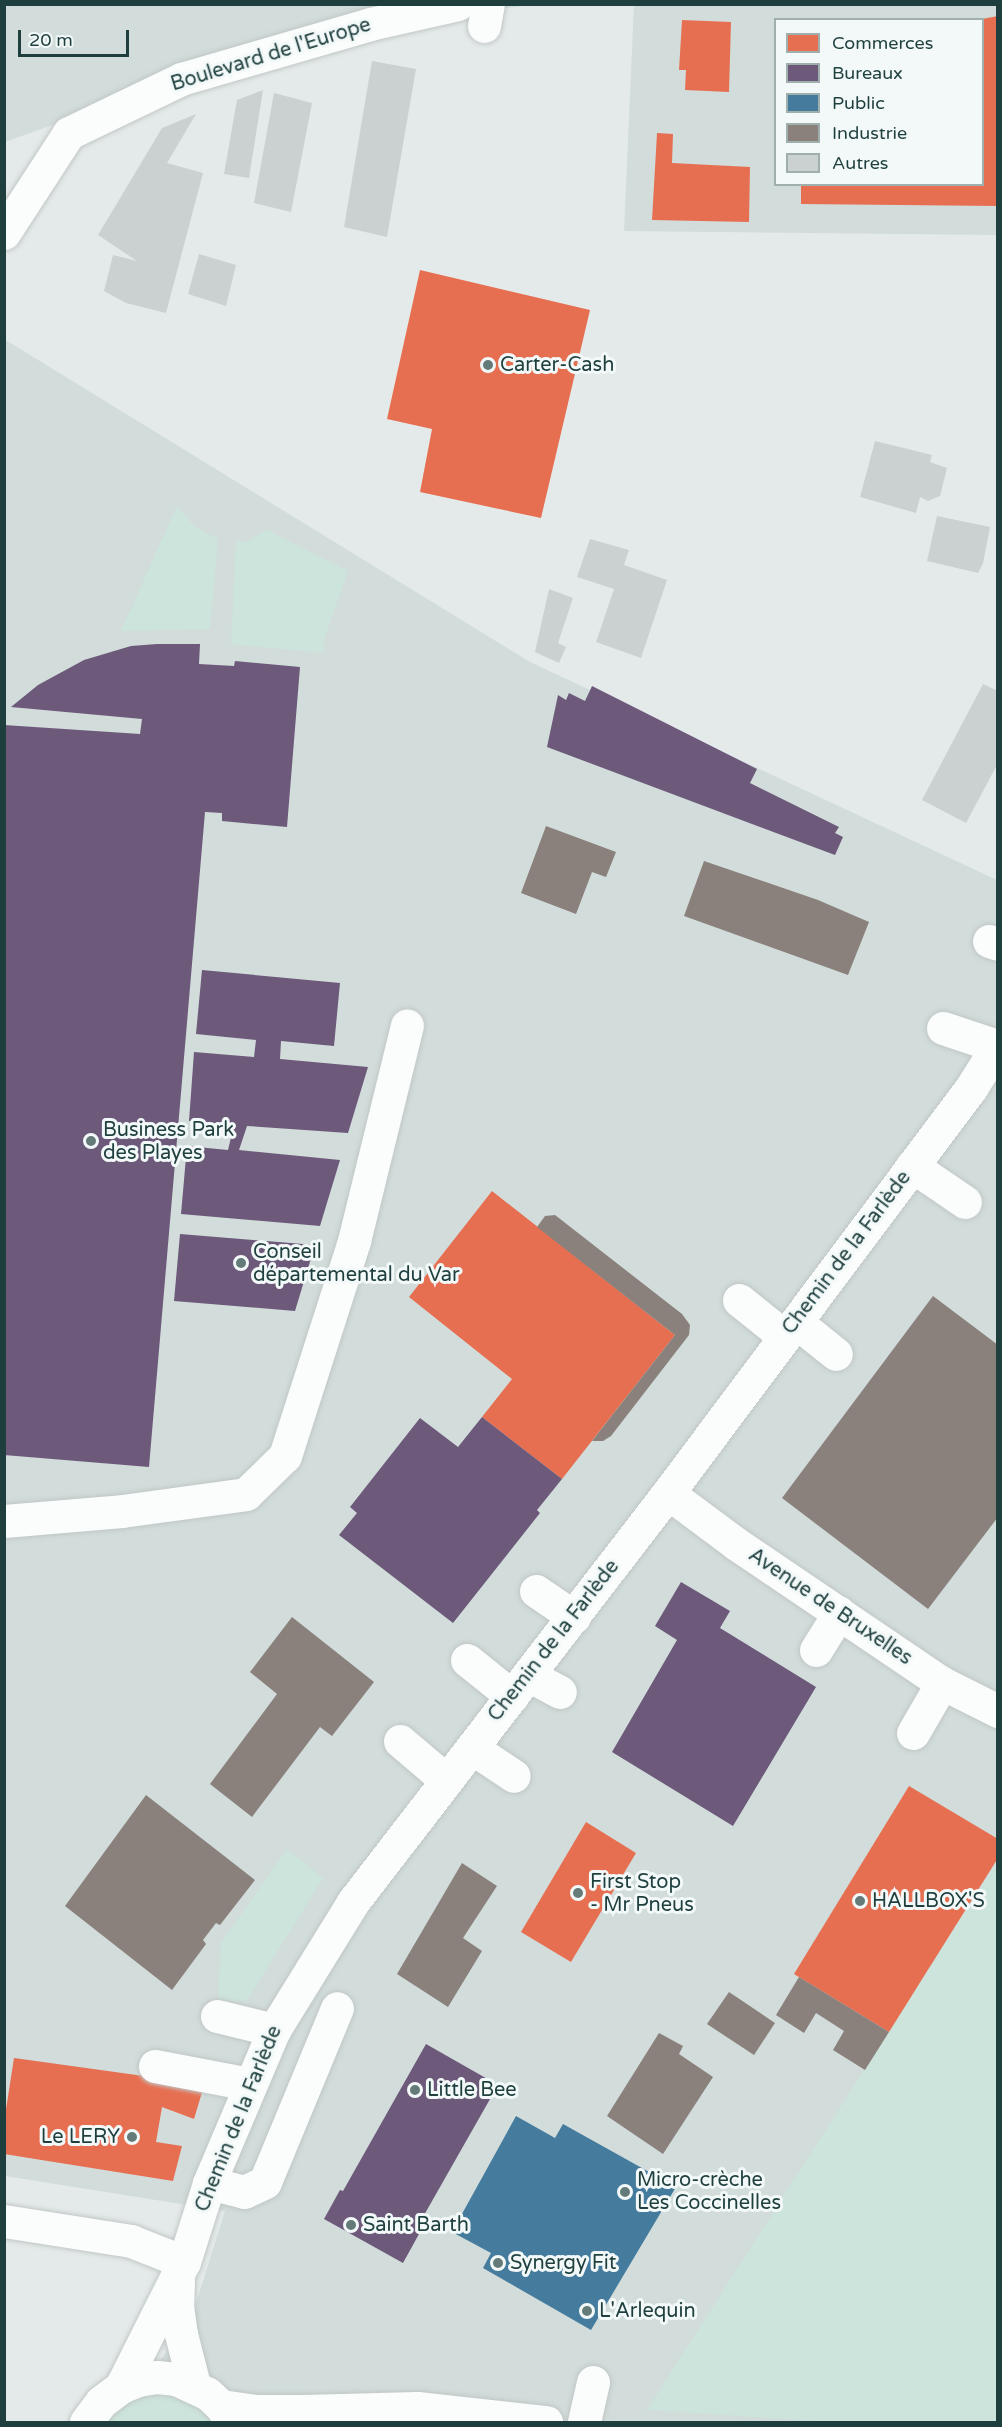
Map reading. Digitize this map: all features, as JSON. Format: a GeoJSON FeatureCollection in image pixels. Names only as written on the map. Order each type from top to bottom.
{"type":"FeatureCollection","features":[{"type":"Feature","properties":{"kind":"street","name":"Boulevard de l'Europe"},"geometry":{"type":"LineString","coordinates":[[4,233],[69,133],[103,109],[181,79],[370,24],[458,4]]}},
{"type":"Feature","properties":{"kind":"street"},"geometry":{"type":"LineString","coordinates":[[4,1521],[122,1511],[246,1494],[285,1456],[354,1241],[407,1025]]}},
{"type":"Feature","properties":{"kind":"street"},"geometry":{"type":"LineString","coordinates":[[943,1028],[997,1045]]}},
{"type":"Feature","properties":{"kind":"street","name":"Chemin de la Farlède"},"geometry":{"type":"LineString","coordinates":[[121,2387],[181,2269],[209,2183],[249,2084],[274,2030],[353,1902],[668,1493],[971,1088],[997,1045]]}},
{"type":"Feature","properties":{"kind":"street"},"geometry":{"type":"LineString","coordinates":[[912,1166],[965,1202]]}},
{"type":"Feature","properties":{"kind":"street"},"geometry":{"type":"LineString","coordinates":[[740,1300],[836,1354]]}},
{"type":"Feature","properties":{"kind":"street","name":"Avenue de Bruxelles"},"geometry":{"type":"LineString","coordinates":[[668,1493],[735,1543],[839,1613],[884,1630],[942,1683],[993,1700]]}},
{"type":"Feature","properties":{"kind":"street"},"geometry":{"type":"LineString","coordinates":[[536,1590],[574,1617]]}},
{"type":"Feature","properties":{"kind":"street"},"geometry":{"type":"LineString","coordinates":[[816,1650],[839,1613]]}},
{"type":"Feature","properties":{"kind":"street"},"geometry":{"type":"LineString","coordinates":[[467,1660],[520,1685],[560,1692]]}},
{"type":"Feature","properties":{"kind":"street"},"geometry":{"type":"LineString","coordinates":[[913,1733],[942,1683]]}},
{"type":"Feature","properties":{"kind":"street"},"geometry":{"type":"LineString","coordinates":[[400,1741],[446,1780]]}},
{"type":"Feature","properties":{"kind":"street"},"geometry":{"type":"LineString","coordinates":[[472,1748],[514,1776]]}},
{"type":"Feature","properties":{"kind":"street"},"geometry":{"type":"LineString","coordinates":[[209,2183],[244,2192],[265,2182],[339,2017],[332,1992],[309,1973]]}},
{"type":"Feature","properties":{"kind":"street"},"geometry":{"type":"LineString","coordinates":[[217,2016],[274,2030]]}},
{"type":"Feature","properties":{"kind":"street"},"geometry":{"type":"LineString","coordinates":[[155,2066],[249,2084]]}},
{"type":"Feature","properties":{"kind":"street"},"geometry":{"type":"LineString","coordinates":[[4,2221],[131,2241],[181,2269]]}},
{"type":"Feature","properties":{"kind":"street","name":"Chemin de la Farlède"},"geometry":{"type":"LineString","coordinates":[[181,2269],[177,2306],[194,2385]]}},
{"type":"Feature","properties":{"kind":"street"},"geometry":{"type":"LineString","coordinates":[[87,2422],[101,2402],[121,2387],[138,2380],[157,2377],[194,2385],[226,2414],[255,2411],[327,2416],[417,2408],[546,2422]]}},
{"type":"Feature","properties":{"kind":"street"},"geometry":{"type":"LineString","coordinates":[[584,2422],[593,2382]]}},
{"type":"Feature","properties":{"kind":"shaded area"},"geometry":{"type":"Polygon","coordinates":[[[8,4],[531,5],[313,31],[5,142],[4,14],[8,4]]]}},
{"type":"Feature","properties":{"kind":"shaded area"},"geometry":{"type":"Polygon","coordinates":[[[634,5],[997,5],[997,235],[624,231],[634,5]]]}},
{"type":"Feature","properties":{"kind":"shaded area"},"geometry":{"type":"Polygon","coordinates":[[[4,339],[530,662],[997,880],[997,2422],[118,2422],[193,2313],[225,2211],[5,2176],[4,339]]]}},
{"type":"Feature","properties":{"kind":"green space"},"geometry":{"type":"Polygon","coordinates":[[[177,506],[195,527],[218,539],[210,629],[121,631],[177,506]]]}},
{"type":"Feature","properties":{"kind":"green space"},"geometry":{"type":"Polygon","coordinates":[[[267,530],[348,571],[324,640],[323,653],[231,644],[236,541],[246,542],[267,530]]]}},
{"type":"Feature","properties":{"kind":"green space"},"geometry":{"type":"Polygon","coordinates":[[[287,1849],[323,1878],[246,2002],[218,2000],[221,1943],[287,1849]]]}},
{"type":"Feature","properties":{"kind":"green space"},"geometry":{"type":"Polygon","coordinates":[[[997,1862],[997,2422],[833,2422],[647,2410],[997,1862]]]}},
{"type":"Feature","properties":{"kind":"green space"},"geometry":{"type":"Polygon","coordinates":[[[138,2380],[231,2422],[87,2422],[138,2380]]]}},
{"type":"Feature","properties":{"kind":"building: Commerces"},"geometry":{"type":"Polygon","coordinates":[[[998,16],[998,206],[801,204],[801,186],[984,186],[984,19],[998,16]]]}},
{"type":"Feature","properties":{"kind":"building: Commerces"},"geometry":{"type":"Polygon","coordinates":[[[682,20],[731,22],[729,92],[685,90],[686,70],[679,70],[682,20]]]}},
{"type":"Feature","properties":{"kind":"building: Commerces"},"geometry":{"type":"Polygon","coordinates":[[[657,133],[673,134],[672,163],[750,167],[749,222],[652,220],[657,133]]]}},
{"type":"Feature","properties":{"kind":"building: Commerces","name":"Carter-Cash"},"geometry":{"type":"Polygon","coordinates":[[[420,270],[590,310],[541,518],[420,492],[432,429],[387,419],[420,270]]]}},
{"type":"Feature","properties":{"kind":"building: Commerces"},"geometry":{"type":"Polygon","coordinates":[[[492,1191],[675,1335],[562,1479],[482,1417],[512,1379],[409,1297],[492,1191]]]}},
{"type":"Feature","properties":{"kind":"building: Commerces"},"geometry":{"type":"Polygon","coordinates":[[[909,1786],[998,1839],[998,1858],[889,2032],[794,1974],[909,1786]]]}},
{"type":"Feature","properties":{"kind":"building: Commerces","name":"First Stop - Mr Pneus"},"geometry":{"type":"Polygon","coordinates":[[[586,1822],[636,1853],[571,1962],[521,1932],[586,1822]]]}},
{"type":"Feature","properties":{"kind":"building: Commerces"},"geometry":{"type":"Polygon","coordinates":[[[14,2058],[151,2077],[203,2089],[194,2119],[162,2107],[156,2142],[182,2146],[173,2181],[4,2154],[4,2122],[14,2058]]]}},
{"type":"Feature","properties":{"kind":"building: Bureaux","name":"Business Park des Playes"},"geometry":{"type":"Polygon","coordinates":[[[200,644],[199,664],[234,666],[235,661],[300,667],[287,827],[222,821],[222,813],[205,812],[149,1467],[4,1455],[4,725],[140,734],[142,719],[11,707],[38,685],[84,660],[131,646],[200,644]]]}},
{"type":"Feature","properties":{"kind":"building: Bureaux"},"geometry":{"type":"Polygon","coordinates":[[[592,686],[757,769],[750,783],[839,827],[835,833],[843,837],[835,855],[547,747],[558,695],[566,700],[569,693],[585,701],[592,686]]]}},
{"type":"Feature","properties":{"kind":"building: Bureaux","name":"Business Park des Playes"},"geometry":{"type":"Polygon","coordinates":[[[202,970],[340,983],[334,1046],[281,1041],[280,1059],[368,1067],[348,1133],[247,1126],[239,1150],[340,1160],[320,1226],[181,1214],[187,1146],[228,1150],[234,1125],[189,1121],[194,1052],[254,1057],[256,1040],[196,1034],[202,970]]]}},
{"type":"Feature","properties":{"kind":"building: Bureaux"},"geometry":{"type":"Polygon","coordinates":[[[180,1234],[315,1245],[295,1311],[174,1301],[180,1234]]]}},
{"type":"Feature","properties":{"kind":"building: Bureaux"},"geometry":{"type":"Polygon","coordinates":[[[482,1417],[562,1479],[537,1510],[540,1513],[453,1623],[339,1535],[357,1513],[350,1507],[420,1418],[458,1447],[482,1417]]]}},
{"type":"Feature","properties":{"kind":"building: Bureaux"},"geometry":{"type":"Polygon","coordinates":[[[681,1582],[730,1611],[720,1628],[816,1687],[733,1826],[612,1752],[677,1640],[655,1626],[681,1582]]]}},
{"type":"Feature","properties":{"kind":"building: Bureaux"},"geometry":{"type":"Polygon","coordinates":[[[426,2044],[498,2085],[415,2231],[419,2234],[403,2263],[324,2219],[340,2190],[343,2191],[426,2044]]]}},
{"type":"Feature","properties":{"kind":"building: Public"},"geometry":{"type":"Polygon","coordinates":[[[516,2116],[555,2138],[563,2124],[676,2187],[591,2330],[483,2268],[491,2253],[452,2232],[516,2116]]]}},
{"type":"Feature","properties":{"kind":"building: Industrie"},"geometry":{"type":"Polygon","coordinates":[[[546,826],[616,852],[606,877],[592,872],[576,914],[521,893],[546,826]]]}},
{"type":"Feature","properties":{"kind":"building: Industrie"},"geometry":{"type":"Polygon","coordinates":[[[704,861],[818,900],[869,922],[848,975],[684,916],[704,861]]]}},
{"type":"Feature","properties":{"kind":"building: Industrie"},"geometry":{"type":"Polygon","coordinates":[[[555,1215],[682,1314],[690,1325],[689,1335],[611,1436],[603,1441],[592,1441],[675,1335],[537,1227],[545,1216],[555,1215]]]}},
{"type":"Feature","properties":{"kind":"building: Industrie"},"geometry":{"type":"Polygon","coordinates":[[[933,1296],[998,1345],[998,1517],[928,1609],[782,1498],[933,1296]]]}},
{"type":"Feature","properties":{"kind":"building: Industrie"},"geometry":{"type":"Polygon","coordinates":[[[292,1617],[374,1682],[332,1736],[320,1727],[252,1817],[210,1784],[277,1694],[250,1672],[292,1617]]]}},
{"type":"Feature","properties":{"kind":"building: Industrie"},"geometry":{"type":"Polygon","coordinates":[[[146,1795],[255,1880],[220,1925],[216,1923],[203,1940],[206,1944],[172,1990],[65,1906],[146,1795]]]}},
{"type":"Feature","properties":{"kind":"building: Industrie"},"geometry":{"type":"Polygon","coordinates":[[[462,1863],[497,1886],[463,1938],[482,1951],[448,2007],[397,1974],[462,1863]]]}},
{"type":"Feature","properties":{"kind":"building: Industrie"},"geometry":{"type":"Polygon","coordinates":[[[799,1977],[889,2032],[865,2070],[833,2050],[844,2031],[816,2013],[804,2033],[776,2015],[799,1977]]]}},
{"type":"Feature","properties":{"kind":"building: Industrie"},"geometry":{"type":"Polygon","coordinates":[[[729,1992],[775,2023],[754,2055],[707,2024],[729,1992]]]}},
{"type":"Feature","properties":{"kind":"building: Industrie"},"geometry":{"type":"Polygon","coordinates":[[[659,2033],[683,2046],[679,2054],[713,2077],[663,2154],[607,2116],[659,2033]]]}},
{"type":"Feature","properties":{"kind":"building: Autres"},"geometry":{"type":"Polygon","coordinates":[[[372,61],[416,69],[387,237],[344,227],[372,61]]]}},
{"type":"Feature","properties":{"kind":"building: Autres"},"geometry":{"type":"Polygon","coordinates":[[[263,90],[249,178],[224,174],[237,100],[263,90]]]}},
{"type":"Feature","properties":{"kind":"building: Autres"},"geometry":{"type":"Polygon","coordinates":[[[274,93],[312,103],[291,212],[254,203],[274,93]]]}},
{"type":"Feature","properties":{"kind":"building: Autres"},"geometry":{"type":"Polygon","coordinates":[[[196,114],[167,163],[203,173],[166,313],[126,303],[104,291],[113,255],[137,261],[98,235],[162,128],[196,114]]]}},
{"type":"Feature","properties":{"kind":"building: Autres"},"geometry":{"type":"Polygon","coordinates":[[[199,254],[236,265],[226,306],[188,294],[199,254]]]}},
{"type":"Feature","properties":{"kind":"building: Autres"},"geometry":{"type":"Polygon","coordinates":[[[875,441],[932,455],[930,462],[947,468],[940,496],[928,501],[920,497],[916,513],[860,497],[875,441]]]}},
{"type":"Feature","properties":{"kind":"building: Autres"},"geometry":{"type":"Polygon","coordinates":[[[937,516],[990,527],[983,563],[978,573],[927,561],[937,516]]]}},
{"type":"Feature","properties":{"kind":"building: Autres"},"geometry":{"type":"Polygon","coordinates":[[[590,539],[629,550],[624,565],[667,580],[641,658],[596,642],[614,589],[577,577],[590,539]]]}},
{"type":"Feature","properties":{"kind":"building: Autres"},"geometry":{"type":"Polygon","coordinates":[[[549,589],[573,598],[558,643],[566,647],[559,663],[535,652],[549,589]]]}},
{"type":"Feature","properties":{"kind":"building: Autres"},"geometry":{"type":"Polygon","coordinates":[[[983,684],[998,691],[998,763],[966,823],[922,800],[983,684]]]}},
{"type":"Feature","properties":{"kind":"place","name":"Carter-Cash"},"geometry":{"type":"Point","coordinates":[488,365]}},
{"type":"Feature","properties":{"kind":"place","name":"Business Park des Playes"},"geometry":{"type":"Point","coordinates":[91,1141]}},
{"type":"Feature","properties":{"kind":"place","name":"Conseil départemental du Var"},"geometry":{"type":"Point","coordinates":[241,1263]}},
{"type":"Feature","properties":{"kind":"place","name":"First Stop - Mr Pneus"},"geometry":{"type":"Point","coordinates":[578,1893]}},
{"type":"Feature","properties":{"kind":"place","name":"HALLBOX'S"},"geometry":{"type":"Point","coordinates":[860,1901]}},
{"type":"Feature","properties":{"kind":"place","name":"Little Bee"},"geometry":{"type":"Point","coordinates":[415,2090]}},
{"type":"Feature","properties":{"kind":"place","name":"Le LERY"},"geometry":{"type":"Point","coordinates":[132,2137]}},
{"type":"Feature","properties":{"kind":"place","name":"Micro-crèche Les Coccinelles"},"geometry":{"type":"Point","coordinates":[625,2192]}},
{"type":"Feature","properties":{"kind":"place","name":"Saint Barth"},"geometry":{"type":"Point","coordinates":[351,2225]}},
{"type":"Feature","properties":{"kind":"place","name":"Synergy Fit"},"geometry":{"type":"Point","coordinates":[498,2263]}},
{"type":"Feature","properties":{"kind":"place","name":"L'Arlequin"},"geometry":{"type":"Point","coordinates":[587,2311]}}]}
